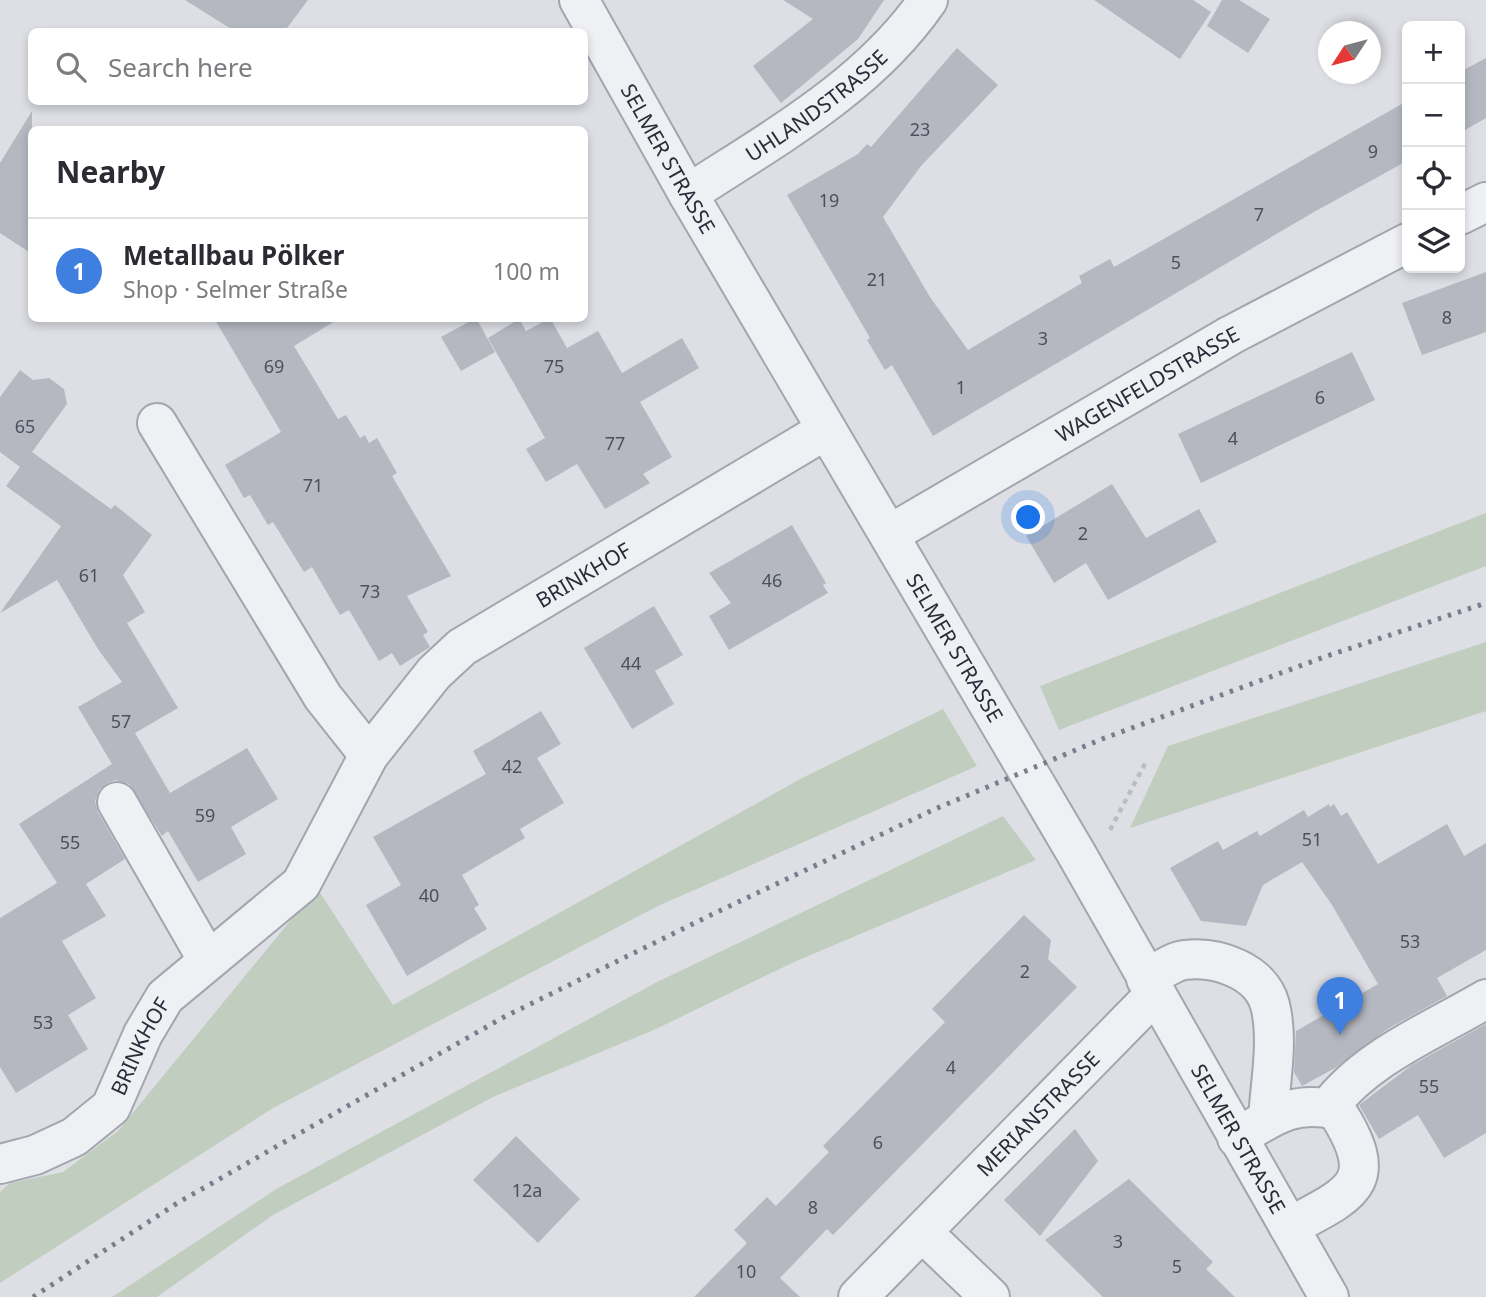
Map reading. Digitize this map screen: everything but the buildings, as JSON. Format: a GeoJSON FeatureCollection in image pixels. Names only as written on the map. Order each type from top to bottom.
{"type":"FeatureCollection","features":[{"type":"Feature","properties":{"kind":"street","name":"SELMER STRASSE"},"geometry":{"type":"LineString","coordinates":[[579,0],[688,194],[890,534],[1151,987],[1253,1128],[1289,1227],[1329,1297]]}},
{"type":"Feature","properties":{"kind":"street","name":"UHLANDSTRASSE"},"geometry":{"type":"LineString","coordinates":[[688,194],[806,116],[865,72],[916,17],[928,0]]}},
{"type":"Feature","properties":{"kind":"street"},"geometry":{"type":"LineString","coordinates":[[1465,212],[1486,202]]}},
{"type":"Feature","properties":{"kind":"street","name":"WAGENFELDSTRASSE"},"geometry":{"type":"LineString","coordinates":[[890,534],[1231,335],[1402,246]]}},
{"type":"Feature","properties":{"kind":"street"},"geometry":{"type":"LineString","coordinates":[[157,423],[323,697],[369,755]]}},
{"type":"Feature","properties":{"kind":"street","name":"BRINKHOF"},"geometry":{"type":"LineString","coordinates":[[0,1164],[35,1155],[74,1137],[111,1107],[144,1034],[165,997],[207,959],[301,884],[369,755],[434,673],[462,648],[826,430]]}},
{"type":"Feature","properties":{"kind":"street"},"geometry":{"type":"LineString","coordinates":[[117,802],[207,959]]}},
{"type":"Feature","properties":{"kind":"street","name":"MERIANSTRASSE"},"geometry":{"type":"LineString","coordinates":[[858,1297],[1151,987],[1183,960],[1218,962],[1241,970],[1258,986],[1269,1002],[1272,1021],[1253,1128]]}},
{"type":"Feature","properties":{"kind":"street"},"geometry":{"type":"LineString","coordinates":[[1328,1108],[1344,1086],[1372,1065],[1486,999]]}},
{"type":"Feature","properties":{"kind":"street"},"geometry":{"type":"LineString","coordinates":[[1253,1128],[1285,1109],[1313,1105],[1336,1110],[1350,1132],[1361,1161],[1356,1183],[1340,1200],[1289,1227]]}},
{"type":"Feature","properties":{"kind":"street"},"geometry":{"type":"LineString","coordinates":[[922,1232],[990,1297]]}},
{"type":"Feature","properties":{"kind":"path"},"geometry":{"type":"LineString","coordinates":[[1109,833],[1147,760]]}},
{"type":"Feature","properties":{"kind":"green space"},"geometry":{"type":"Polygon","coordinates":[[[1486,513],[1486,566],[1059,730],[1040,686],[1486,513]]]}},
{"type":"Feature","properties":{"kind":"green space"},"geometry":{"type":"Polygon","coordinates":[[[1486,642],[1486,711],[1130,828],[1168,746],[1486,642]]]}},
{"type":"Feature","properties":{"kind":"green space"},"geometry":{"type":"Polygon","coordinates":[[[943,709],[977,766],[658,906],[273,1108],[0,1283],[0,1192],[10,1183],[63,1172],[118,1131],[317,888],[393,1005],[804,777],[943,709]]]}},
{"type":"Feature","properties":{"kind":"green space"},"geometry":{"type":"Polygon","coordinates":[[[1003,816],[1036,860],[794,962],[656,1029],[493,1097],[273,1215],[157,1297],[112,1297],[278,1188],[657,982],[1003,816]]]}},
{"type":"Feature","properties":{"kind":"railway"},"geometry":{"type":"LineString","coordinates":[[33,1297],[179,1202],[504,1017],[715,913],[935,809],[1102,739],[1327,656],[1486,603]]}},
{"type":"Feature","properties":{"kind":"place","name":"Metallbau Pölker"},"geometry":{"type":"Point","coordinates":[1340,1035]}}]}
